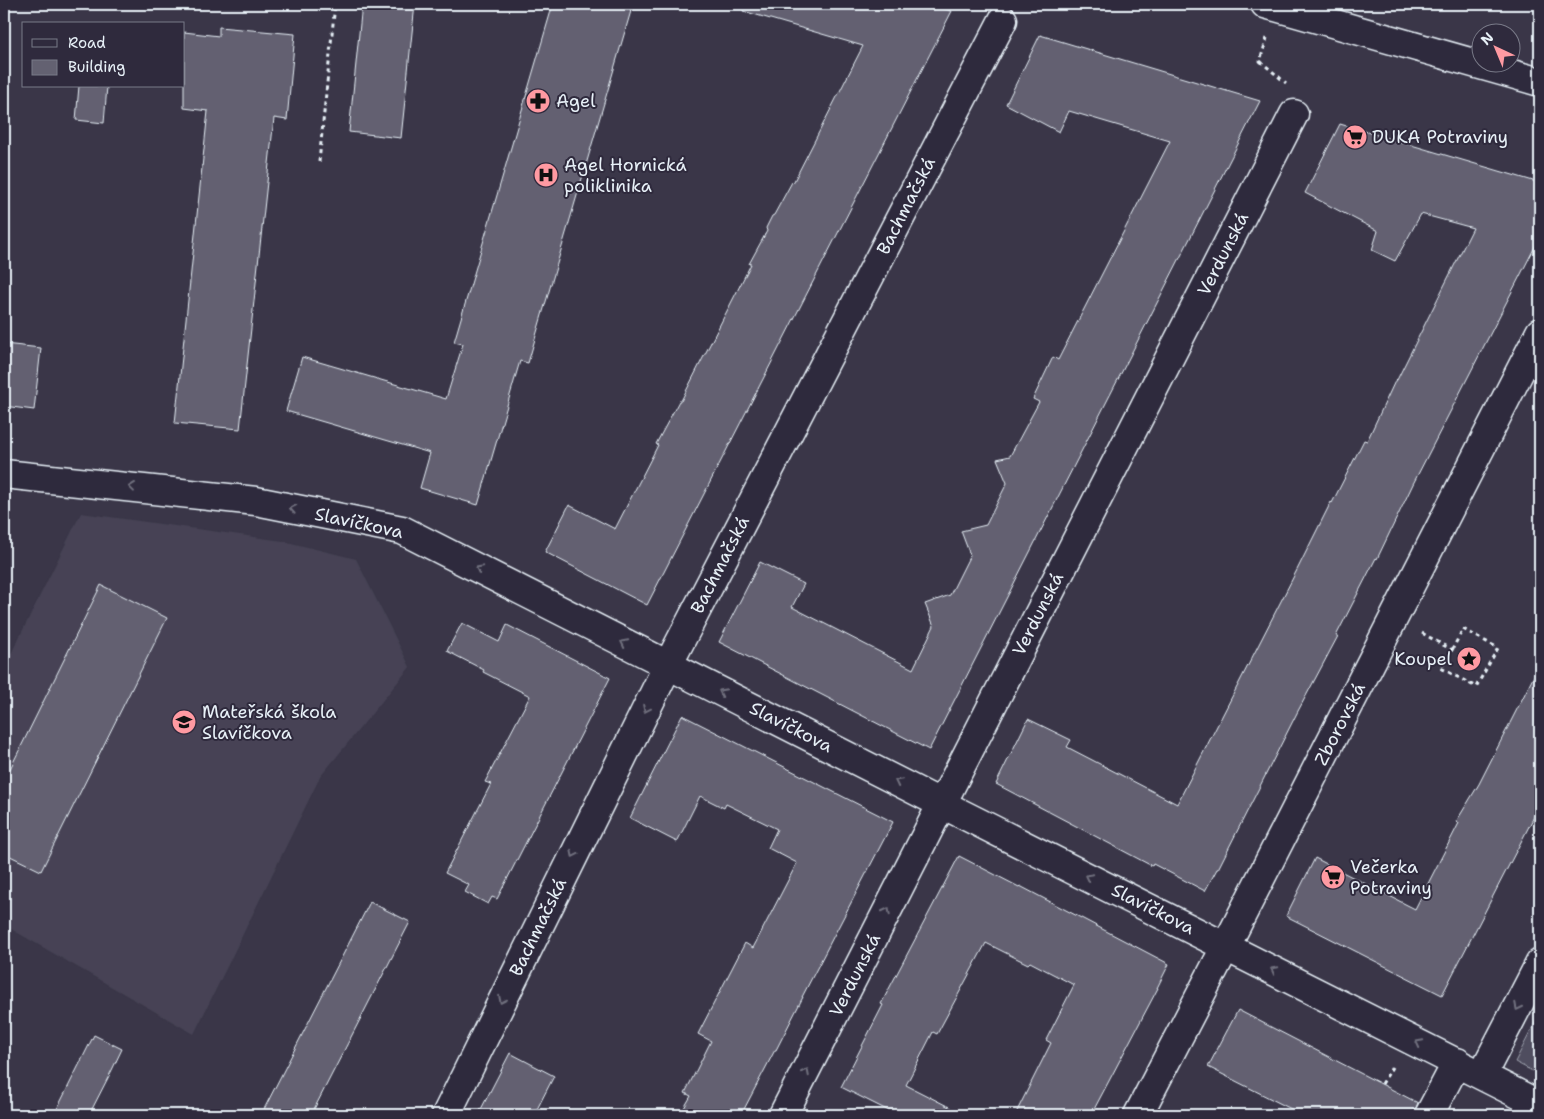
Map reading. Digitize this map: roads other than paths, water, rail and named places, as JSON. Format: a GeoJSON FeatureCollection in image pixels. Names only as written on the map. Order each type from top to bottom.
{"type":"FeatureCollection","features":[{"type":"Feature","properties":{"kind":"street"},"geometry":{"type":"LineString","coordinates":[[1271,5],[1540,82]]}},
{"type":"Feature","properties":{"kind":"street","name":"Bachmačská"},"geometry":{"type":"LineString","coordinates":[[446,1115],[668,665],[1003,20]]}},
{"type":"Feature","properties":{"kind":"street","name":"Verdunská"},"geometry":{"type":"LineString","coordinates":[[783,1115],[1294,114]]}},
{"type":"Feature","properties":{"kind":"street","name":"Zborovská"},"geometry":{"type":"LineString","coordinates":[[1138,1115],[1540,332]]}},
{"type":"Feature","properties":{"kind":"street","name":"Slavíčkova"},"geometry":{"type":"LineString","coordinates":[[4,474],[256,502],[402,530],[1540,1105]]}},
{"type":"Feature","properties":{"kind":"street"},"geometry":{"type":"LineString","coordinates":[[1482,1075],[1540,964]]}},
{"type":"Feature","properties":{"kind":"street"},"geometry":{"type":"LineString","coordinates":[[1429,1115],[1456,1062]]}},
{"type":"Feature","properties":{"kind":"place","name":"Agel"},"geometry":{"type":"Point","coordinates":[538,101]}},
{"type":"Feature","properties":{"kind":"place","name":"DUKA Potraviny"},"geometry":{"type":"Point","coordinates":[1355,137]}},
{"type":"Feature","properties":{"kind":"place","name":"Agel Hornická poliklinika"},"geometry":{"type":"Point","coordinates":[546,175]}},
{"type":"Feature","properties":{"kind":"place","name":"Koupel"},"geometry":{"type":"Point","coordinates":[1469,659]}},
{"type":"Feature","properties":{"kind":"place","name":"Mateřská škola Slavíčkova"},"geometry":{"type":"Point","coordinates":[184,722]}},
{"type":"Feature","properties":{"kind":"place","name":"Večerka Potraviny"},"geometry":{"type":"Point","coordinates":[1333,877]}}]}
